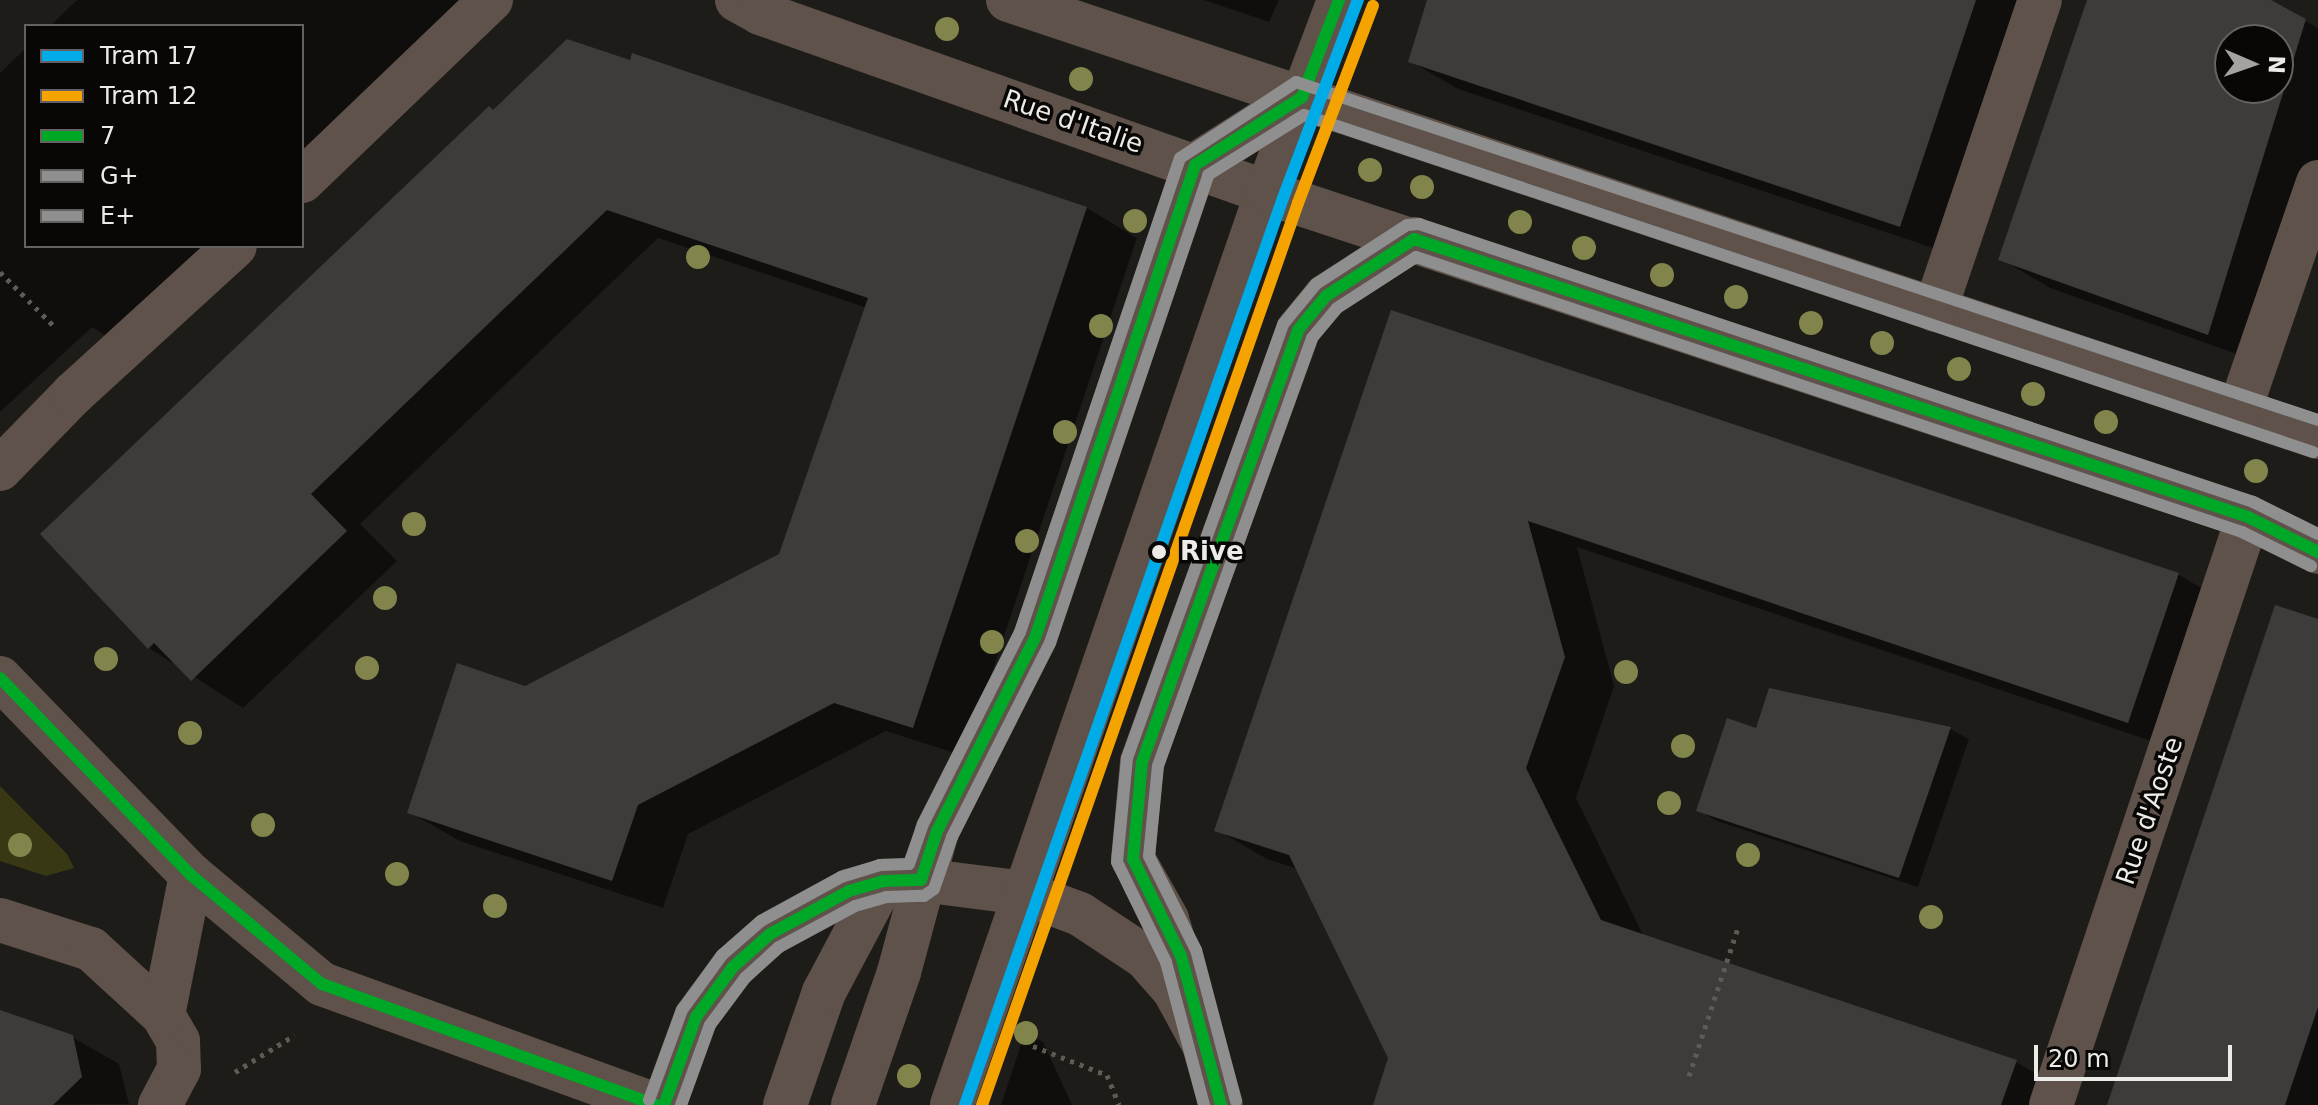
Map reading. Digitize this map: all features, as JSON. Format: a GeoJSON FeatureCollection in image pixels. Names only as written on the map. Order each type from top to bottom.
{"type":"FeatureCollection","features":[{"type":"Feature","properties":{"kind":"street"},"geometry":{"type":"LineString","coordinates":[[304,179],[491,0]]}},
{"type":"Feature","properties":{"kind":"street","name":"Rue d'Italie"},"geometry":{"type":"LineString","coordinates":[[737,0],[760,13],[1267,192],[2248,517],[2318,552]]}},
{"type":"Feature","properties":{"kind":"street"},"geometry":{"type":"LineString","coordinates":[[1008,0],[2318,437]]}},
{"type":"Feature","properties":{"kind":"street"},"geometry":{"type":"LineString","coordinates":[[952,1105],[1267,192],[1339,0]]}},
{"type":"Feature","properties":{"kind":"street"},"geometry":{"type":"LineString","coordinates":[[1935,310],[2040,0]]}},
{"type":"Feature","properties":{"kind":"street"},"geometry":{"type":"LineString","coordinates":[[785,1105],[824,992],[937,831],[1035,638],[1195,165],[1302,97]]}},
{"type":"Feature","properties":{"kind":"street"},"geometry":{"type":"LineString","coordinates":[[2240,409],[2318,182]]}},
{"type":"Feature","properties":{"kind":"street"},"geometry":{"type":"LineString","coordinates":[[1221,1105],[1167,919],[1133,859],[1142,762],[1298,330],[1326,296],[1414,239]]}},
{"type":"Feature","properties":{"kind":"street"},"geometry":{"type":"LineString","coordinates":[[0,469],[73,394],[233,248]]}},
{"type":"Feature","properties":{"kind":"street"},"geometry":{"type":"LineString","coordinates":[[0,427],[73,394]]}},
{"type":"Feature","properties":{"kind":"street","name":"Rue d'Aoste"},"geometry":{"type":"LineString","coordinates":[[2051,1105],[2248,517]]}},
{"type":"Feature","properties":{"kind":"street"},"geometry":{"type":"LineString","coordinates":[[0,678],[191,875],[322,984],[656,1105]]}},
{"type":"Feature","properties":{"kind":"street"},"geometry":{"type":"LineString","coordinates":[[163,1015],[191,875]]}},
{"type":"Feature","properties":{"kind":"street"},"geometry":{"type":"LineString","coordinates":[[853,1105],[899,972],[902,880]]}},
{"type":"Feature","properties":{"kind":"street"},"geometry":{"type":"LineString","coordinates":[[664,1105],[696,1017],[733,967],[770,934],[812,907],[902,880],[1024,893],[1080,914],[1145,957],[1174,990],[1204,1045]]}},
{"type":"Feature","properties":{"kind":"street"},"geometry":{"type":"LineString","coordinates":[[0,920],[91,949],[163,1015],[178,1041],[179,1069],[162,1103]]}},
{"type":"Feature","properties":{"kind":"path"},"geometry":{"type":"LineString","coordinates":[[0,272],[55,327]]}},
{"type":"Feature","properties":{"kind":"path"},"geometry":{"type":"LineString","coordinates":[[1689,1076],[1739,925]]}},
{"type":"Feature","properties":{"kind":"path"},"geometry":{"type":"LineString","coordinates":[[162,1103],[219,1083],[355,997]]}},
{"type":"Feature","properties":{"kind":"path"},"geometry":{"type":"LineString","coordinates":[[1023,1047],[1034,1046],[1107,1075],[1119,1105]]}},
{"type":"Feature","properties":{"kind":"shaded area"},"geometry":{"type":"Polygon","coordinates":[[[0,786],[67,854],[74,868],[46,876],[0,861],[0,786]]]}},
{"type":"Feature","properties":{"kind":"building"},"geometry":{"type":"Polygon","coordinates":[[[1427,0],[1976,0],[1900,227],[1408,62],[1427,0]]]}},
{"type":"Feature","properties":{"kind":"building"},"geometry":{"type":"Polygon","coordinates":[[[2087,0],[2271,0],[2306,19],[2294,58],[2294,24],[2214,24],[2214,104],[2280,104],[2208,335],[1998,260],[2087,0]]]}},
{"type":"Feature","properties":{"kind":"building"},"geometry":{"type":"Polygon","coordinates":[[[567,39],[630,60],[632,53],[1087,207],[913,728],[834,703],[638,805],[612,881],[407,813],[457,663],[525,686],[779,554],[868,298],[607,210],[311,494],[347,531],[191,681],[154,643],[148,649],[40,534],[489,106],[493,110],[567,39]]]}},
{"type":"Feature","properties":{"kind":"building"},"geometry":{"type":"Polygon","coordinates":[[[1391,310],[2179,573],[2128,723],[1528,521],[1565,657],[1526,768],[1601,920],[2017,1060],[2001,1105],[1373,1105],[1388,1058],[1289,855],[1214,831],[1391,310]]]}},
{"type":"Feature","properties":{"kind":"building"},"geometry":{"type":"Polygon","coordinates":[[[2275,605],[2318,619],[2318,1007],[2285,1105],[2107,1105],[2275,605]]]}},
{"type":"Feature","properties":{"kind":"building"},"geometry":{"type":"Polygon","coordinates":[[[1769,688],[1951,727],[1899,878],[1696,811],[1727,718],[1756,728],[1769,688]]]}},
{"type":"Feature","properties":{"kind":"building"},"geometry":{"type":"Polygon","coordinates":[[[0,1010],[73,1035],[82,1077],[53,1105],[0,1105],[0,1010]]]}},
{"type":"Feature","properties":{"kind":"tram line","name":"17"},"geometry":{"type":"LineString","coordinates":[[965,1105],[1283,198],[1358,0]]}},
{"type":"Feature","properties":{"kind":"tram line","name":"12"},"geometry":{"type":"LineString","coordinates":[[982,1105],[1298,203],[1373,6]]}},
{"type":"Feature","properties":{"kind":"transit line","name":"7"},"geometry":{"type":"LineString","coordinates":[[664,1105],[696,1017],[733,967],[770,934],[849,891],[883,881],[921,880],[937,831],[1035,638],[1195,165],[1302,97],[1339,0]]}},
{"type":"Feature","properties":{"kind":"transit line","name":"E+"},"geometry":{"type":"LineString","coordinates":[[649,1100],[682,1010],[722,955],[761,921],[841,877],[880,865],[909,864],[923,824],[1020,632],[1180,158],[1296,82],[2318,420]]}},
{"type":"Feature","properties":{"kind":"transit line","name":"G+"},"geometry":{"type":"LineString","coordinates":[[681,1105],[710,1025],[745,978],[779,947],[855,906],[886,897],[924,896],[934,889],[952,837],[1050,643],[1208,175],[1304,115],[2313,452]]}},
{"type":"Feature","properties":{"kind":"transit line","name":"E+"},"geometry":{"type":"LineString","coordinates":[[1204,1105],[1166,962],[1117,862],[1127,758],[1284,323],[1316,284],[1407,225],[1419,224],[2253,502],[2318,534]]}},
{"type":"Feature","properties":{"kind":"transit line","name":"7"},"geometry":{"type":"LineString","coordinates":[[1221,1105],[1181,956],[1133,859],[1142,762],[1298,330],[1326,296],[1414,239],[2248,517],[2318,552]]}},
{"type":"Feature","properties":{"kind":"transit line","name":"G+"},"geometry":{"type":"LineString","coordinates":[[1236,1101],[1196,950],[1149,856],[1158,766],[1312,338],[1337,308],[1416,257],[2242,532],[2311,566]]}},
{"type":"Feature","properties":{"kind":"transit line","name":"7"},"geometry":{"type":"LineString","coordinates":[[0,678],[191,875],[322,984],[656,1105]]}},
{"type":"Feature","properties":{"kind":"place","name":"Rive"},"geometry":{"type":"Point","coordinates":[1159,552]}}]}
